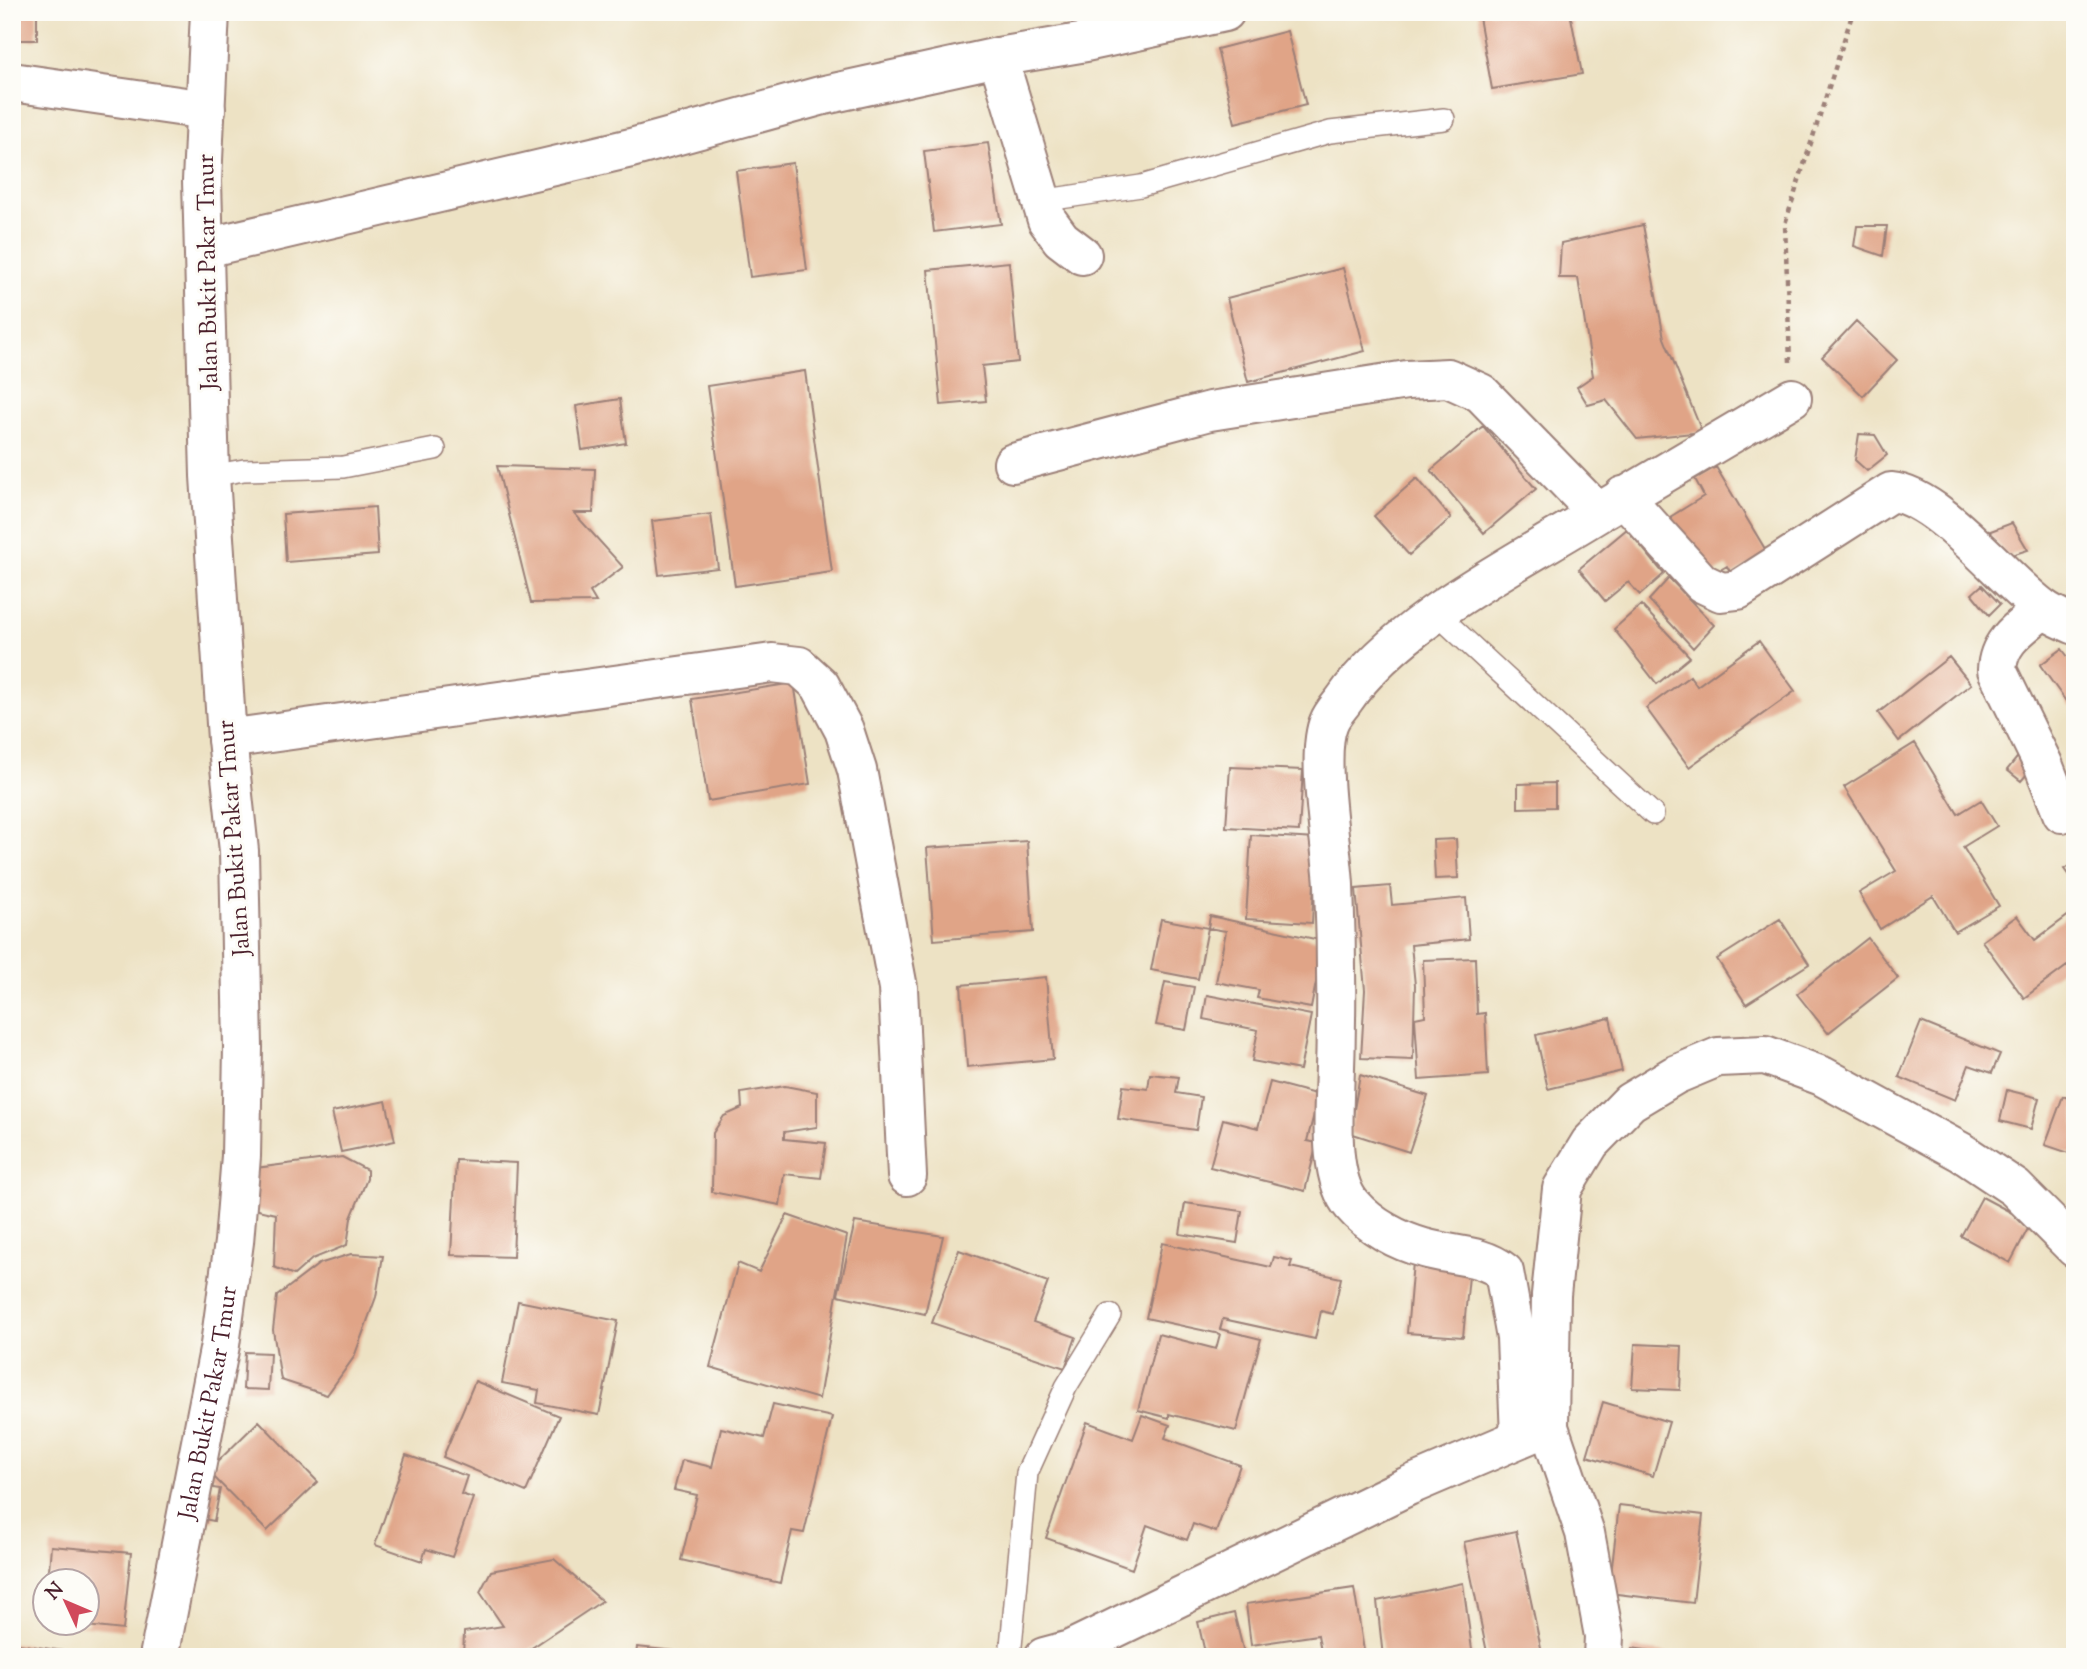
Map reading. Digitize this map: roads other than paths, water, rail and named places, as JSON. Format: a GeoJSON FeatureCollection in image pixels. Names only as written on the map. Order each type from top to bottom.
{"type":"FeatureCollection","features":[{"type":"Feature","properties":{"kind":"street","name":"Jalan Bukit Pakar Tmur"},"geometry":{"type":"LineString","coordinates":[[159,1657],[220,1345],[234,1242],[241,1156],[243,1047],[239,851],[227,740],[210,476],[202,181],[210,12]]}},
{"type":"Feature","properties":{"kind":"street"},"geometry":{"type":"LineString","coordinates":[[205,248],[631,148],[820,96],[1225,12]]}},
{"type":"Feature","properties":{"kind":"street"},"geometry":{"type":"LineString","coordinates":[[999,57],[1047,220],[1061,239],[1082,255]]}},
{"type":"Feature","properties":{"kind":"street"},"geometry":{"type":"LineString","coordinates":[[12,82],[206,110]]}},
{"type":"Feature","properties":{"kind":"street"},"geometry":{"type":"LineString","coordinates":[[1013,463],[1210,411],[1408,380],[1448,378],[1481,393],[1702,583],[1721,592],[1738,590],[1891,492],[1905,493],[1934,512],[2059,617],[2005,641],[1997,655],[1997,670],[2043,764],[2062,813]]}},
{"type":"Feature","properties":{"kind":"street"},"geometry":{"type":"LineString","coordinates":[[1604,1657],[1604,1636],[1585,1533],[1534,1432],[1504,1272],[1494,1264],[1423,1248],[1376,1227],[1350,1203],[1336,1163],[1333,1127],[1338,998],[1334,882],[1324,754],[1328,722],[1362,673],[1393,645],[1436,613],[1610,505],[1792,398]]}},
{"type":"Feature","properties":{"kind":"street"},"geometry":{"type":"LineString","coordinates":[[227,740],[772,663],[799,666],[820,685],[844,730],[857,770],[898,988],[907,1176]]}},
{"type":"Feature","properties":{"kind":"street"},"geometry":{"type":"LineString","coordinates":[[1534,1432],[1562,1189],[1590,1143],[1630,1102],[1675,1074],[1718,1057],[1765,1055],[1822,1076],[1961,1152],[2015,1188],[2075,1248]]}},
{"type":"Feature","properties":{"kind":"street"},"geometry":{"type":"LineString","coordinates":[[1061,1654],[1396,1492],[1534,1432]]}},
{"type":"Feature","properties":{"kind":"lane"},"geometry":{"type":"LineString","coordinates":[[1040,201],[1141,186],[1330,132],[1444,119]]}},
{"type":"Feature","properties":{"kind":"lane"},"geometry":{"type":"LineString","coordinates":[[210,476],[244,470],[343,467],[435,449]]}},
{"type":"Feature","properties":{"kind":"lane"},"geometry":{"type":"LineString","coordinates":[[1436,613],[1653,814]]}},
{"type":"Feature","properties":{"kind":"lane"},"geometry":{"type":"LineString","coordinates":[[1010,1657],[1027,1473],[1066,1387],[1110,1315]]}}]}
